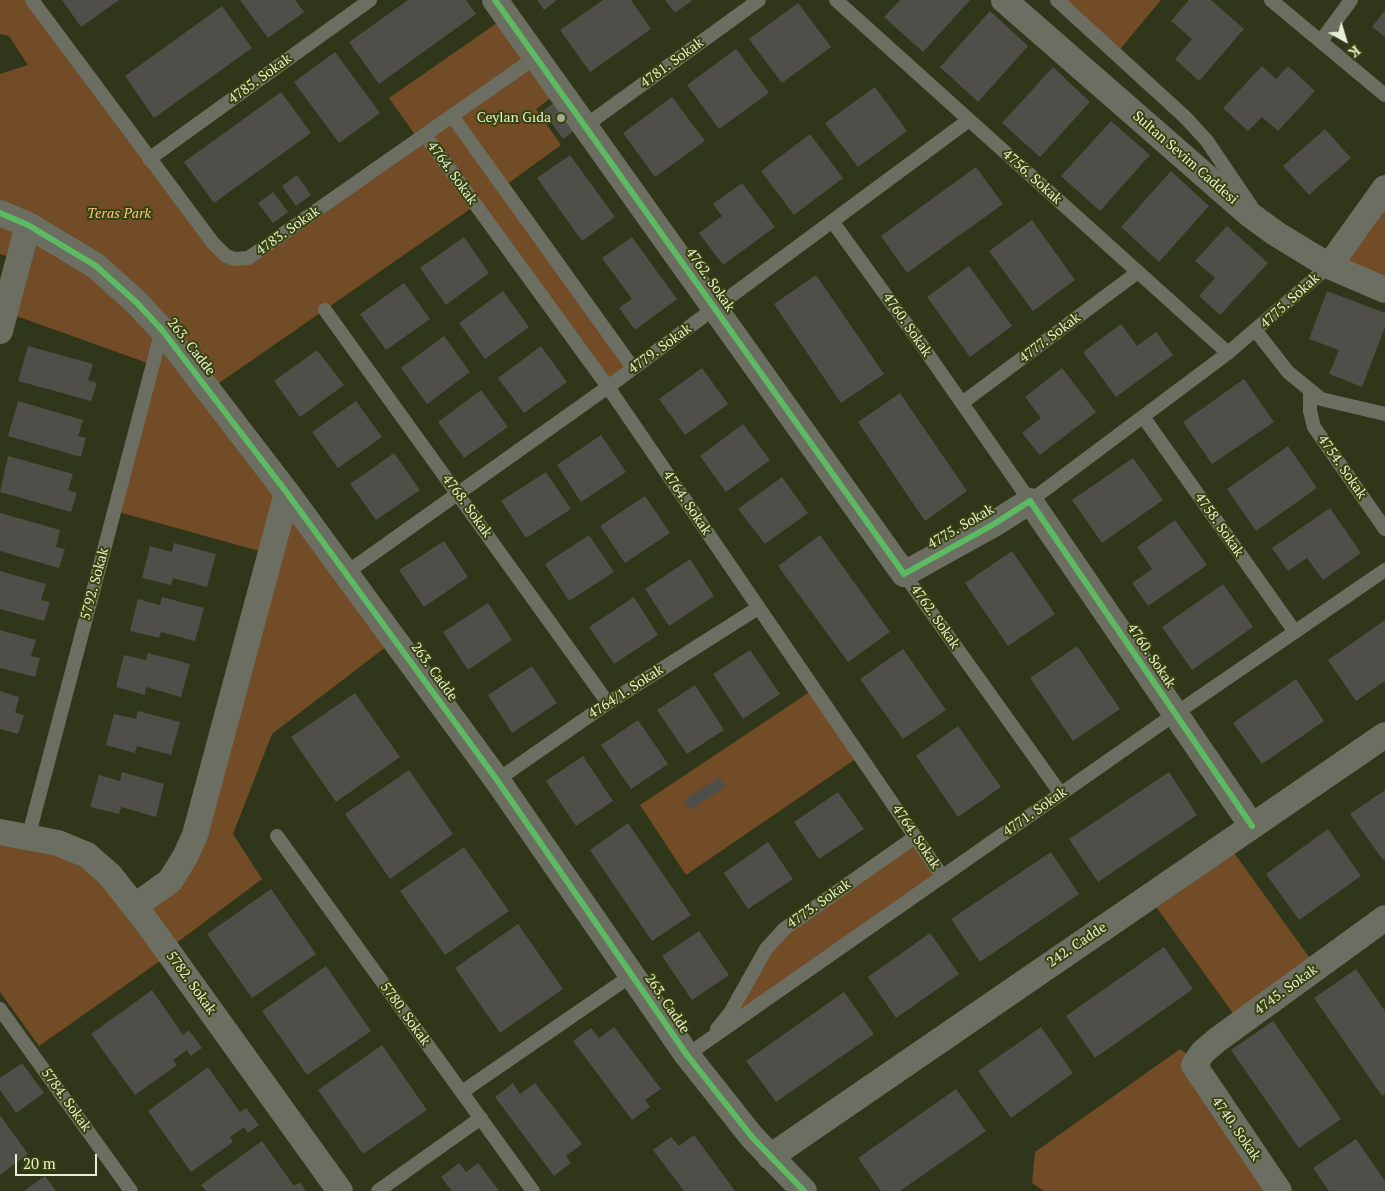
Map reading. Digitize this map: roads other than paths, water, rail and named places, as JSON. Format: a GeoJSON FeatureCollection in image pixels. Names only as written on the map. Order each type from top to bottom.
{"type":"FeatureCollection","features":[{"type":"Feature","properties":{"kind":"street","name":"4762. Sokak"},"geometry":{"type":"LineString","coordinates":[[495,0],[904,574]]}},
{"type":"Feature","properties":{"kind":"street","name":"Sultan Sevim Caddesi"},"geometry":{"type":"LineString","coordinates":[[1004,0],[1262,223],[1329,266],[1385,290]]}},
{"type":"Feature","properties":{"kind":"street"},"geometry":{"type":"LineString","coordinates":[[1329,266],[1385,188]]}},
{"type":"Feature","properties":{"kind":"street","name":"263. Cadde"},"geometry":{"type":"LineString","coordinates":[[0,214],[28,226],[96,266],[137,303],[162,330],[288,493],[497,780],[687,1056],[798,1188]]}},
{"type":"Feature","properties":{"kind":"street"},"geometry":{"type":"LineString","coordinates":[[0,331],[28,226]]}},
{"type":"Feature","properties":{"kind":"street"},"geometry":{"type":"LineString","coordinates":[[134,906],[170,881],[185,857],[195,835],[288,493]]}},
{"type":"Feature","properties":{"kind":"street","name":"4775. Sokak"},"geometry":{"type":"LineString","coordinates":[[904,574],[994,524],[1030,501]]}},
{"type":"Feature","properties":{"kind":"street","name":"4760. Sokak"},"geometry":{"type":"LineString","coordinates":[[1030,501],[1252,826]]}},
{"type":"Feature","properties":{"kind":"street","name":"242. Cadde"},"geometry":{"type":"LineString","coordinates":[[770,1157],[1385,734]]}},
{"type":"Feature","properties":{"kind":"street","name":"5782. Sokak"},"geometry":{"type":"LineString","coordinates":[[0,832],[58,843],[87,856],[110,874],[340,1191]]}},
{"type":"Feature","properties":{"kind":"street","name":"4745. Sokak"},"geometry":{"type":"LineString","coordinates":[[1194,1068],[1200,1056],[1217,1040],[1383,925]]}},
{"type":"Feature","properties":{"kind":"street","name":"4740. Sokak"},"geometry":{"type":"LineString","coordinates":[[1194,1068],[1279,1191]]}},
{"type":"Feature","properties":{"kind":"lane","name":"4783. Sokak"},"geometry":{"type":"LineString","coordinates":[[32,0],[218,248],[231,258],[243,259],[262,250],[536,57]]}},
{"type":"Feature","properties":{"kind":"lane","name":"4785. Sokak"},"geometry":{"type":"LineString","coordinates":[[150,159],[370,0]]}},
{"type":"Feature","properties":{"kind":"lane","name":"4781. Sokak"},"geometry":{"type":"LineString","coordinates":[[585,126],[759,0]]}},
{"type":"Feature","properties":{"kind":"lane","name":"4756. Sokak"},"geometry":{"type":"LineString","coordinates":[[836,0],[1228,353]]}},
{"type":"Feature","properties":{"kind":"lane"},"geometry":{"type":"LineString","coordinates":[[1057,0],[1186,118],[1207,141],[1228,170],[1262,223]]}},
{"type":"Feature","properties":{"kind":"lane"},"geometry":{"type":"LineString","coordinates":[[1272,0],[1385,95]]}},
{"type":"Feature","properties":{"kind":"lane"},"geometry":{"type":"LineString","coordinates":[[1321,41],[1351,0]]}},
{"type":"Feature","properties":{"kind":"lane"},"geometry":{"type":"LineString","coordinates":[[452,116],[633,368]]}},
{"type":"Feature","properties":{"kind":"lane","name":"4779. Sokak"},"geometry":{"type":"LineString","coordinates":[[346,574],[608,387],[969,120]]}},
{"type":"Feature","properties":{"kind":"lane","name":"4764. Sokak"},"geometry":{"type":"LineString","coordinates":[[425,135],[608,387],[942,876]]}},
{"type":"Feature","properties":{"kind":"lane","name":"4760. Sokak"},"geometry":{"type":"LineString","coordinates":[[832,221],[1030,501]]}},
{"type":"Feature","properties":{"kind":"lane","name":"4775. Sokak"},"geometry":{"type":"LineString","coordinates":[[1030,501],[1144,418],[1256,331],[1329,266]]}},
{"type":"Feature","properties":{"kind":"lane","name":"4777. Sokak"},"geometry":{"type":"LineString","coordinates":[[962,403],[1138,272]]}},
{"type":"Feature","properties":{"kind":"lane","name":"4768. Sokak"},"geometry":{"type":"LineString","coordinates":[[325,310],[608,703]]}},
{"type":"Feature","properties":{"kind":"lane","name":"5792. Sokak"},"geometry":{"type":"LineString","coordinates":[[28,838],[162,330]]}},
{"type":"Feature","properties":{"kind":"lane"},"geometry":{"type":"LineString","coordinates":[[1256,331],[1288,372],[1320,398],[1336,404],[1385,414]]}},
{"type":"Feature","properties":{"kind":"lane","name":"4754. Sokak"},"geometry":{"type":"LineString","coordinates":[[1310,391],[1310,411],[1314,426],[1385,529]]}},
{"type":"Feature","properties":{"kind":"lane","name":"4758. Sokak"},"geometry":{"type":"LineString","coordinates":[[1144,418],[1295,632]]}},
{"type":"Feature","properties":{"kind":"lane","name":"4771. Sokak"},"geometry":{"type":"LineString","coordinates":[[687,1056],[942,876],[1385,570]]}},
{"type":"Feature","properties":{"kind":"lane","name":"4762. Sokak"},"geometry":{"type":"LineString","coordinates":[[904,574],[1061,794]]}},
{"type":"Feature","properties":{"kind":"lane","name":"4764/1. Sokak"},"geometry":{"type":"LineString","coordinates":[[497,780],[608,703],[758,608]]}},
{"type":"Feature","properties":{"kind":"lane","name":"5780. Sokak"},"geometry":{"type":"LineString","coordinates":[[277,836],[534,1191]]}},
{"type":"Feature","properties":{"kind":"lane","name":"4773. Sokak"},"geometry":{"type":"LineString","coordinates":[[709,1040],[730,1013],[766,949],[784,929],[915,837]]}},
{"type":"Feature","properties":{"kind":"lane"},"geometry":{"type":"LineString","coordinates":[[462,1092],[632,975]]}},
{"type":"Feature","properties":{"kind":"lane","name":"5784. Sokak"},"geometry":{"type":"LineString","coordinates":[[0,1009],[131,1191]]}},
{"type":"Feature","properties":{"kind":"lane"},"geometry":{"type":"LineString","coordinates":[[378,1191],[481,1118]]}},
{"type":"Feature","properties":{"kind":"place","name":"Ceylan Gıda"},"geometry":{"type":"Point","coordinates":[561,118]}},
{"type":"Feature","properties":{"kind":"park label","name":"Teras Park"},"geometry":{"type":"Point","coordinates":[119,214]}}]}
